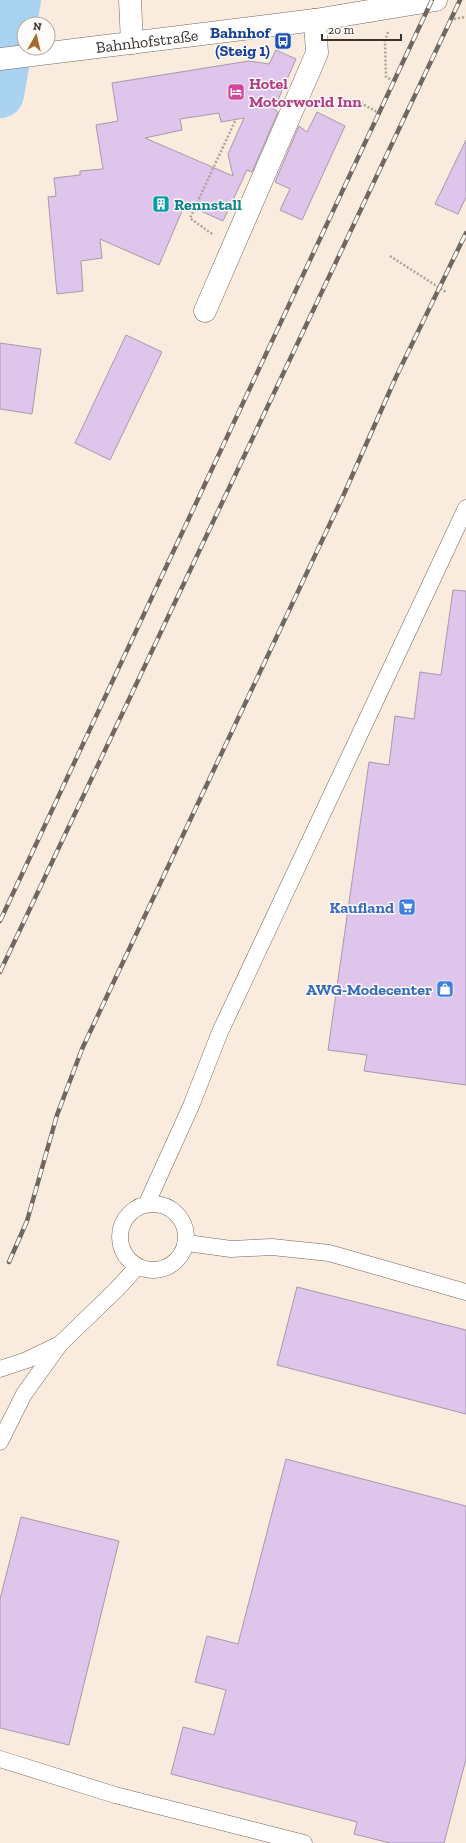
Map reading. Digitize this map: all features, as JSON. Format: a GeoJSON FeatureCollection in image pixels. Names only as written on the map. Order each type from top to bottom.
{"type":"FeatureCollection","features":[{"type":"Feature","properties":{"kind":"main road"},"geometry":{"type":"LineString","coordinates":[[130,0],[132,43]]}},
{"type":"Feature","properties":{"kind":"main road","name":"Bahnhofstraße"},"geometry":{"type":"LineString","coordinates":[[0,59],[51,54],[315,20],[373,5],[436,0]]}},
{"type":"Feature","properties":{"kind":"main road"},"geometry":{"type":"LineString","coordinates":[[205,311],[233,250],[317,53],[315,20]]}},
{"type":"Feature","properties":{"kind":"lane"},"geometry":{"type":"LineString","coordinates":[[147,1203],[191,1106],[220,1032],[466,508]]}},
{"type":"Feature","properties":{"kind":"lane"},"geometry":{"type":"LineString","coordinates":[[147,1203],[168,1206],[184,1221],[187,1243],[181,1257],[168,1268],[152,1271],[137,1267],[124,1256],[119,1240],[122,1224],[132,1210],[147,1203]]}},
{"type":"Feature","properties":{"kind":"lane"},"geometry":{"type":"LineString","coordinates":[[187,1243],[231,1249],[272,1247],[329,1253],[466,1292]]}},
{"type":"Feature","properties":{"kind":"lane"},"geometry":{"type":"LineString","coordinates":[[0,1442],[24,1394],[60,1344],[117,1289],[137,1267]]}},
{"type":"Feature","properties":{"kind":"lane"},"geometry":{"type":"LineString","coordinates":[[0,1369],[27,1360],[60,1344]]}},
{"type":"Feature","properties":{"kind":"lane"},"geometry":{"type":"LineString","coordinates":[[0,1760],[115,1795],[304,1843]]}},
{"type":"Feature","properties":{"kind":"path"},"geometry":{"type":"LineString","coordinates":[[385,41],[386,77],[392,80]]}},
{"type":"Feature","properties":{"kind":"path"},"geometry":{"type":"LineString","coordinates":[[357,101],[377,112]]}},
{"type":"Feature","properties":{"kind":"path"},"geometry":{"type":"LineString","coordinates":[[233,250],[190,218],[236,119]]}},
{"type":"Feature","properties":{"kind":"path"},"geometry":{"type":"LineString","coordinates":[[390,256],[446,292]]}},
{"type":"Feature","properties":{"kind":"building"},"geometry":{"type":"Polygon","coordinates":[[[276,50],[296,59],[274,109],[278,112],[252,172],[247,170],[223,221],[185,204],[159,265],[100,239],[102,258],[81,261],[83,291],[57,294],[48,197],[56,196],[54,178],[80,175],[80,171],[103,169],[96,125],[118,121],[112,83],[249,61],[269,64],[276,50]],[[219,113],[180,119],[182,130],[145,138],[233,176],[228,154],[244,118],[221,122],[219,113]]]}},
{"type":"Feature","properties":{"kind":"building"},"geometry":{"type":"Polygon","coordinates":[[[317,112],[345,126],[302,220],[280,210],[290,189],[275,182],[299,126],[307,132],[317,112]]]}},
{"type":"Feature","properties":{"kind":"building"},"geometry":{"type":"Polygon","coordinates":[[[466,140],[466,197],[458,214],[435,204],[466,140]]]}},
{"type":"Feature","properties":{"kind":"building"},"geometry":{"type":"Polygon","coordinates":[[[126,335],[162,352],[110,460],[75,443],[126,335]]]}},
{"type":"Feature","properties":{"kind":"building"},"geometry":{"type":"Polygon","coordinates":[[[0,343],[41,349],[32,414],[0,409],[0,343]]]}},
{"type":"Feature","properties":{"kind":"building","name":"Kaufland"},"geometry":{"type":"Polygon","coordinates":[[[453,590],[466,591],[466,1085],[364,1071],[367,1055],[328,1050],[369,762],[389,765],[395,716],[414,719],[420,672],[441,675],[453,590]]]}},
{"type":"Feature","properties":{"kind":"building"},"geometry":{"type":"Polygon","coordinates":[[[297,1287],[466,1330],[466,1414],[277,1365],[297,1287]]]}},
{"type":"Feature","properties":{"kind":"building"},"geometry":{"type":"Polygon","coordinates":[[[286,1459],[466,1506],[466,1759],[444,1843],[390,1843],[354,1834],[357,1822],[171,1774],[183,1727],[214,1735],[226,1690],[195,1682],[207,1636],[238,1644],[286,1459]]]}},
{"type":"Feature","properties":{"kind":"building"},"geometry":{"type":"Polygon","coordinates":[[[21,1517],[119,1541],[69,1745],[0,1728],[0,1599],[21,1517]]]}},
{"type":"Feature","properties":{"kind":"waterway"},"geometry":{"type":"LineString","coordinates":[[0,94],[17,0]]}},
{"type":"Feature","properties":{"kind":"railway"},"geometry":{"type":"LineString","coordinates":[[0,921],[432,0]]}},
{"type":"Feature","properties":{"kind":"railway"},"geometry":{"type":"LineString","coordinates":[[0,972],[460,0]]}},
{"type":"Feature","properties":{"kind":"railway"},"geometry":{"type":"LineString","coordinates":[[9,1262],[27,1221],[57,1115],[82,1049],[344,494],[396,377],[466,233]]}},
{"type":"Feature","properties":{"kind":"place","name":"Bahnhof (Steig 1)"},"geometry":{"type":"Point","coordinates":[283,41]}},
{"type":"Feature","properties":{"kind":"place","name":"Hotel Motorworld Inn"},"geometry":{"type":"Point","coordinates":[236,92]}},
{"type":"Feature","properties":{"kind":"place","name":"Rennstall"},"geometry":{"type":"Point","coordinates":[161,204]}},
{"type":"Feature","properties":{"kind":"place","name":"Kaufland"},"geometry":{"type":"Point","coordinates":[407,907]}},
{"type":"Feature","properties":{"kind":"place","name":"AWG-Modecenter"},"geometry":{"type":"Point","coordinates":[445,989]}}]}
